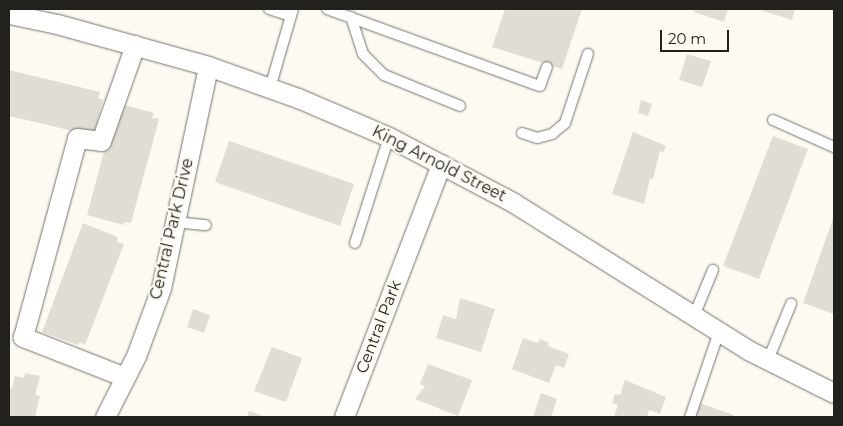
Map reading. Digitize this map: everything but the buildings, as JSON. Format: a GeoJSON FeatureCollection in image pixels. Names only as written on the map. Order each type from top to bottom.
{"type":"FeatureCollection","features":[{"type":"Feature","properties":{"kind":"street","name":"King Arnold Street"},"geometry":{"type":"LineString","coordinates":[[9,14],[208,66],[270,88],[389,137],[514,203],[719,332],[768,360],[834,393]]}},
{"type":"Feature","properties":{"kind":"street"},"geometry":{"type":"LineString","coordinates":[[125,377],[23,337],[77,138],[102,141],[135,46]]}},
{"type":"Feature","properties":{"kind":"street","name":"Central Park Drive"},"geometry":{"type":"LineString","coordinates":[[105,417],[125,377],[161,288],[208,66]]}},
{"type":"Feature","properties":{"kind":"street","name":"Central Park"},"geometry":{"type":"LineString","coordinates":[[344,417],[441,164]]}},
{"type":"Feature","properties":{"kind":"lane"},"geometry":{"type":"LineString","coordinates":[[269,9],[292,12],[270,88]]}},
{"type":"Feature","properties":{"kind":"lane"},"geometry":{"type":"LineString","coordinates":[[327,9],[540,86],[547,67]]}},
{"type":"Feature","properties":{"kind":"lane"},"geometry":{"type":"LineString","coordinates":[[350,17],[363,54],[384,75],[460,106]]}},
{"type":"Feature","properties":{"kind":"lane"},"geometry":{"type":"LineString","coordinates":[[522,133],[536,138],[552,134],[565,123],[588,54]]}},
{"type":"Feature","properties":{"kind":"lane"},"geometry":{"type":"LineString","coordinates":[[773,120],[834,147]]}},
{"type":"Feature","properties":{"kind":"lane"},"geometry":{"type":"LineString","coordinates":[[355,243],[389,137]]}},
{"type":"Feature","properties":{"kind":"lane"},"geometry":{"type":"LineString","coordinates":[[175,222],[206,225]]}},
{"type":"Feature","properties":{"kind":"lane"},"geometry":{"type":"LineString","coordinates":[[694,316],[713,270]]}},
{"type":"Feature","properties":{"kind":"lane"},"geometry":{"type":"LineString","coordinates":[[768,360],[791,304]]}},
{"type":"Feature","properties":{"kind":"lane"},"geometry":{"type":"LineString","coordinates":[[690,417],[719,332]]}}]}
